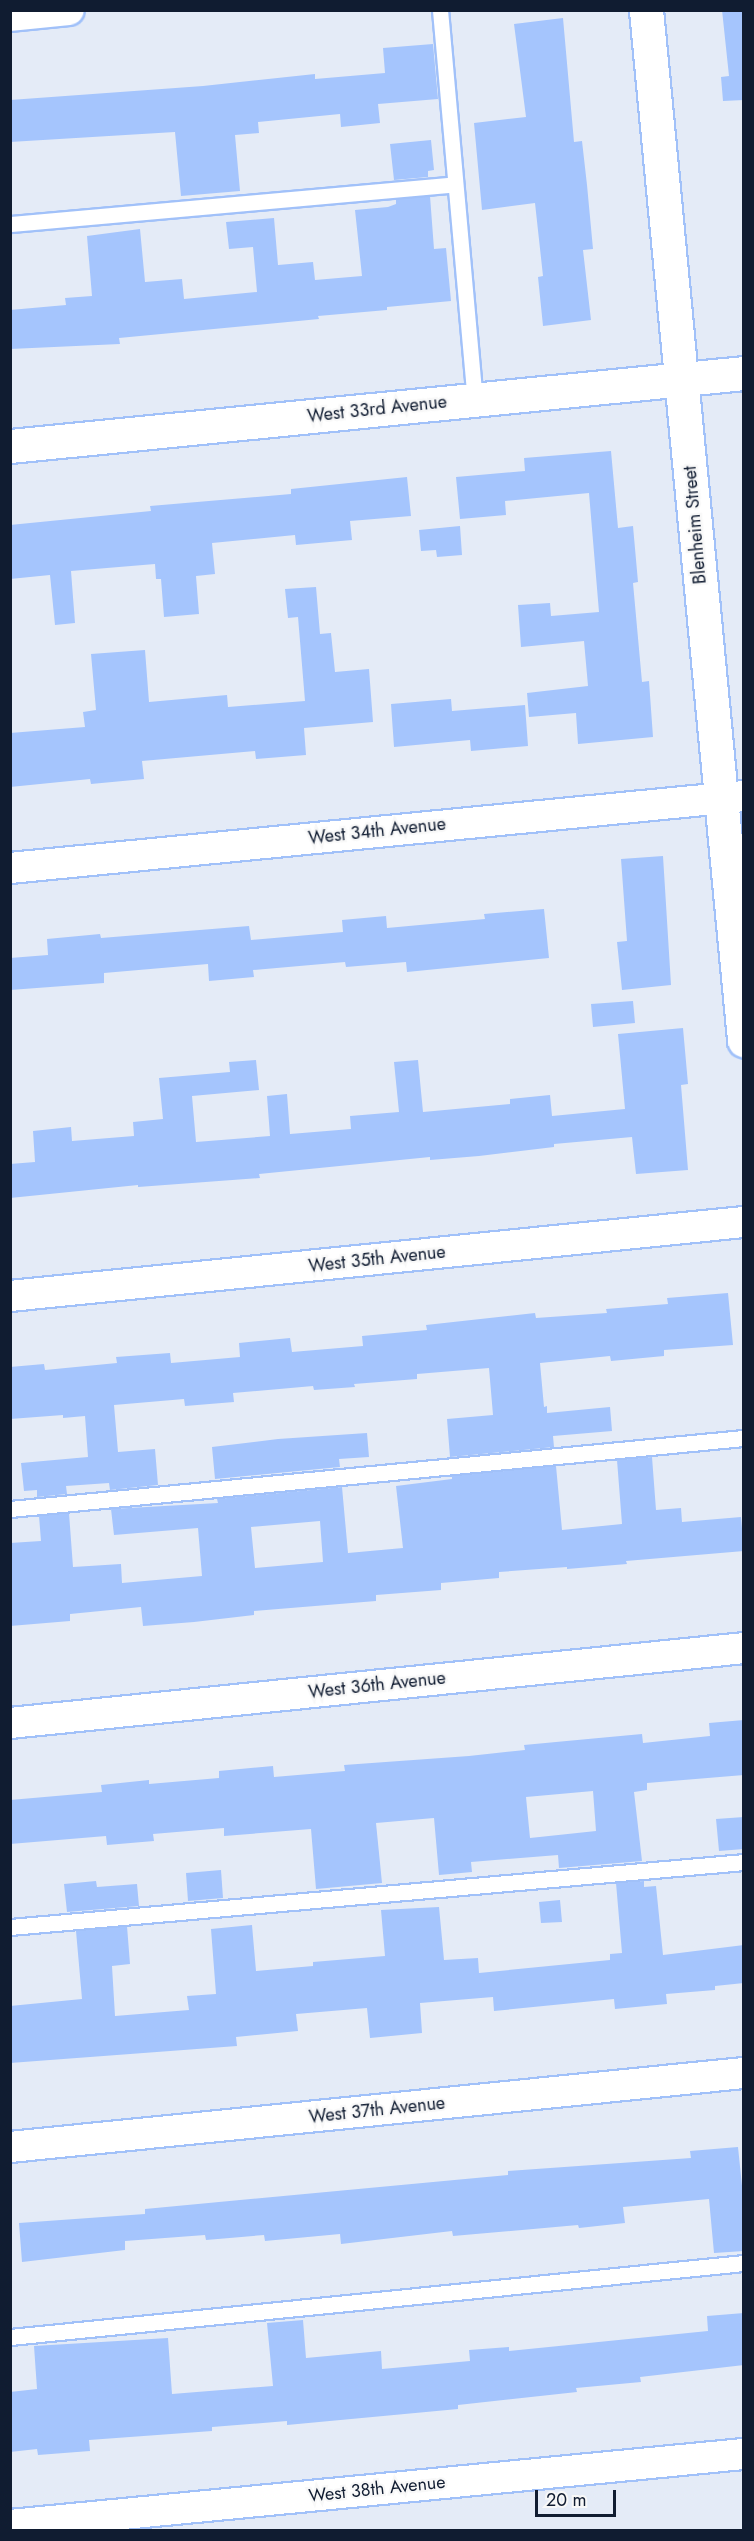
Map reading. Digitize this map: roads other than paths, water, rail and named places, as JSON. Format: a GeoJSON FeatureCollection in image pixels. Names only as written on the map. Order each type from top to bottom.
{"type":"FeatureCollection","features":[{"type":"Feature","properties":{"kind":"street"},"geometry":{"type":"LineString","coordinates":[[10,16],[69,10]]}},
{"type":"Feature","properties":{"kind":"street","name":"Blenheim Street"},"geometry":{"type":"LineString","coordinates":[[646,10],[682,379],[731,797],[744,1040]]}},
{"type":"Feature","properties":{"kind":"street","name":"West 33rd Avenue"},"geometry":{"type":"LineString","coordinates":[[10,446],[744,373]]}},
{"type":"Feature","properties":{"kind":"street","name":"West 34th Avenue"},"geometry":{"type":"LineString","coordinates":[[10,868],[731,797]]}},
{"type":"Feature","properties":{"kind":"street","name":"West 35th Avenue"},"geometry":{"type":"LineString","coordinates":[[10,1296],[744,1222]]}},
{"type":"Feature","properties":{"kind":"street","name":"West 36th Avenue"},"geometry":{"type":"LineString","coordinates":[[10,1723],[744,1648]]}},
{"type":"Feature","properties":{"kind":"street","name":"West 37th Avenue"},"geometry":{"type":"LineString","coordinates":[[10,2147],[744,2073]]}},
{"type":"Feature","properties":{"kind":"street","name":"West 38th Avenue"},"geometry":{"type":"LineString","coordinates":[[10,2525],[744,2454]]}},
{"type":"Feature","properties":{"kind":"lane"},"geometry":{"type":"LineString","coordinates":[[440,10],[475,400]]}},
{"type":"Feature","properties":{"kind":"lane"},"geometry":{"type":"LineString","coordinates":[[10,224],[454,184]]}},
{"type":"Feature","properties":{"kind":"lane"},"geometry":{"type":"LineString","coordinates":[[10,1509],[744,1438]]}},
{"type":"Feature","properties":{"kind":"lane"},"geometry":{"type":"LineString","coordinates":[[10,1927],[744,1862]]}},
{"type":"Feature","properties":{"kind":"lane"},"geometry":{"type":"LineString","coordinates":[[10,2337],[744,2263]]}}]}
